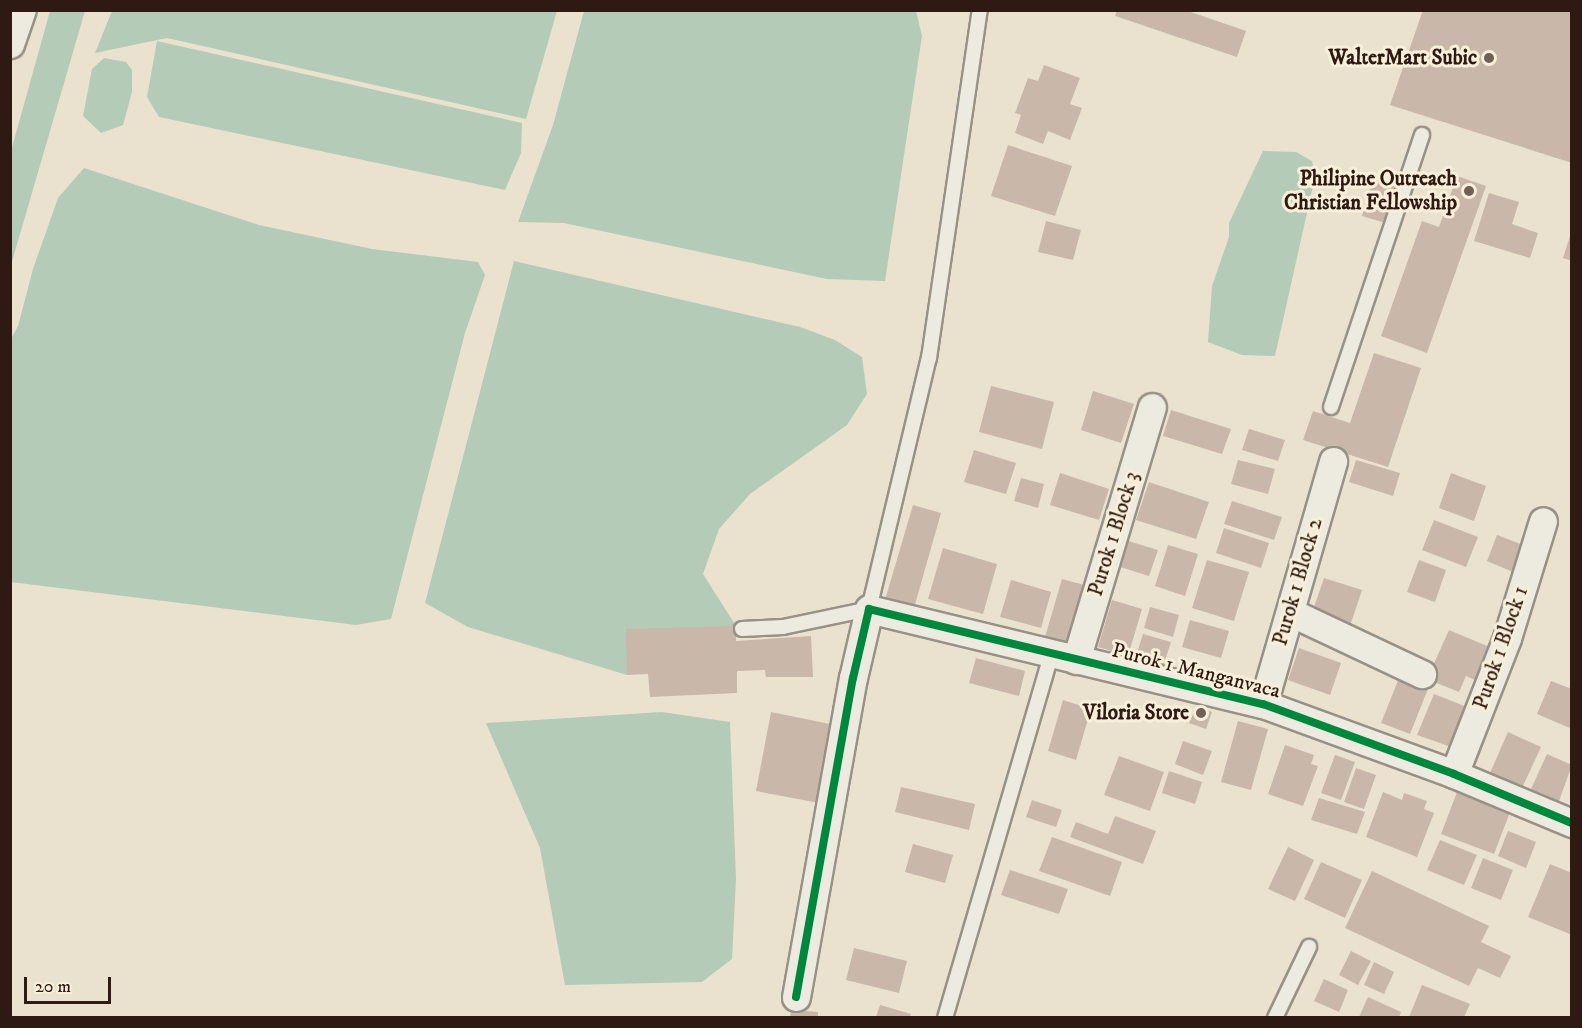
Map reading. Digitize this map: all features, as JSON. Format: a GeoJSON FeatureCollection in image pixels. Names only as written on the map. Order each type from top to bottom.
{"type":"FeatureCollection","features":[{"type":"Feature","properties":{"kind":"street"},"geometry":{"type":"LineString","coordinates":[[10,44],[22,10]]}},
{"type":"Feature","properties":{"kind":"street","name":"Purok 1 Block 3"},"geometry":{"type":"LineString","coordinates":[[1064,657],[1152,408]]}},
{"type":"Feature","properties":{"kind":"street","name":"Purok 1 Block 2"},"geometry":{"type":"LineString","coordinates":[[1263,704],[1333,461]]}},
{"type":"Feature","properties":{"kind":"street","name":"Purok 1 Block 1"},"geometry":{"type":"LineString","coordinates":[[1454,774],[1508,638],[1543,521]]}},
{"type":"Feature","properties":{"kind":"street"},"geometry":{"type":"LineString","coordinates":[[796,997],[853,678],[869,609]]}},
{"type":"Feature","properties":{"kind":"street","name":"Purok 1 Manganvaca"},"geometry":{"type":"LineString","coordinates":[[869,609],[1263,704],[1454,774],[1572,823]]}},
{"type":"Feature","properties":{"kind":"street"},"geometry":{"type":"LineString","coordinates":[[1290,612],[1422,674]]}},
{"type":"Feature","properties":{"kind":"lane"},"geometry":{"type":"LineString","coordinates":[[742,629],[783,627],[869,609],[929,358],[980,10]]}},
{"type":"Feature","properties":{"kind":"lane"},"geometry":{"type":"LineString","coordinates":[[1331,406],[1422,135]]}},
{"type":"Feature","properties":{"kind":"lane"},"geometry":{"type":"LineString","coordinates":[[945,1017],[1064,657]]}},
{"type":"Feature","properties":{"kind":"lane"},"geometry":{"type":"LineString","coordinates":[[1275,1017],[1309,947]]}},
{"type":"Feature","properties":{"kind":"shaded area"},"geometry":{"type":"Polygon","coordinates":[[[112,10],[557,11],[526,119],[167,38],[95,53],[112,10]]]}},
{"type":"Feature","properties":{"kind":"shaded area"},"geometry":{"type":"Polygon","coordinates":[[[50,11],[85,11],[11,265],[11,151],[50,11]]]}},
{"type":"Feature","properties":{"kind":"shaded area"},"geometry":{"type":"Polygon","coordinates":[[[584,11],[916,11],[922,36],[885,281],[827,279],[564,223],[518,222],[553,125],[584,11]]]}},
{"type":"Feature","properties":{"kind":"shaded area"},"geometry":{"type":"Polygon","coordinates":[[[157,41],[522,123],[521,153],[505,190],[159,117],[147,97],[157,41]]]}},
{"type":"Feature","properties":{"kind":"shaded area"},"geometry":{"type":"Polygon","coordinates":[[[104,58],[126,62],[132,70],[132,92],[123,125],[101,133],[83,116],[92,69],[104,58]]]}},
{"type":"Feature","properties":{"kind":"shaded area"},"geometry":{"type":"Polygon","coordinates":[[[1263,151],[1296,152],[1312,161],[1315,177],[1275,356],[1242,355],[1208,342],[1212,286],[1229,237],[1229,223],[1263,151]]]}},
{"type":"Feature","properties":{"kind":"shaded area"},"geometry":{"type":"Polygon","coordinates":[[[84,168],[259,225],[372,249],[478,262],[485,275],[465,333],[391,619],[356,625],[11,582],[11,339],[18,326],[33,269],[58,198],[84,168]]]}},
{"type":"Feature","properties":{"kind":"shaded area"},"geometry":{"type":"Polygon","coordinates":[[[514,261],[800,327],[835,340],[862,357],[867,394],[847,425],[750,494],[719,529],[703,574],[736,626],[627,675],[468,627],[425,603],[514,261]]]}},
{"type":"Feature","properties":{"kind":"shaded area"},"geometry":{"type":"Polygon","coordinates":[[[662,712],[730,722],[736,879],[732,959],[702,982],[565,985],[540,848],[486,723],[662,712]]]}},
{"type":"Feature","properties":{"kind":"building"},"geometry":{"type":"Polygon","coordinates":[[[1117,10],[1185,10],[1246,31],[1237,57],[1115,16],[1117,10]]]}},
{"type":"Feature","properties":{"kind":"building","name":"WalterMart Subic"},"geometry":{"type":"Polygon","coordinates":[[[1423,10],[1572,10],[1572,163],[1390,105],[1423,10]]]}},
{"type":"Feature","properties":{"kind":"building"},"geometry":{"type":"Polygon","coordinates":[[[1044,65],[1080,78],[1070,104],[1082,108],[1070,140],[1048,131],[1043,144],[1015,133],[1021,115],[1015,113],[1028,78],[1038,81],[1044,65]]]}},
{"type":"Feature","properties":{"kind":"building"},"geometry":{"type":"Polygon","coordinates":[[[1008,145],[1072,166],[1055,216],[991,196],[1008,145]]]}},
{"type":"Feature","properties":{"kind":"building"},"geometry":{"type":"Polygon","coordinates":[[[1457,176],[1486,186],[1427,353],[1381,336],[1422,221],[1439,227],[1457,176]]]}},
{"type":"Feature","properties":{"kind":"building"},"geometry":{"type":"Polygon","coordinates":[[[1373,179],[1401,188],[1389,224],[1362,216],[1373,179]]]}},
{"type":"Feature","properties":{"kind":"building"},"geometry":{"type":"Polygon","coordinates":[[[1489,193],[1519,202],[1512,224],[1538,233],[1530,258],[1474,241],[1489,193]]]}},
{"type":"Feature","properties":{"kind":"building"},"geometry":{"type":"Polygon","coordinates":[[[1046,221],[1081,230],[1073,260],[1038,252],[1046,221]]]}},
{"type":"Feature","properties":{"kind":"building"},"geometry":{"type":"Polygon","coordinates":[[[1572,233],[1572,261],[1563,258],[1572,233]]]}},
{"type":"Feature","properties":{"kind":"building"},"geometry":{"type":"Polygon","coordinates":[[[1374,353],[1421,368],[1388,467],[1303,440],[1313,411],[1350,423],[1374,353]]]}},
{"type":"Feature","properties":{"kind":"building"},"geometry":{"type":"Polygon","coordinates":[[[991,386],[1054,402],[1042,449],[979,432],[991,386]]]}},
{"type":"Feature","properties":{"kind":"building"},"geometry":{"type":"Polygon","coordinates":[[[1093,391],[1134,404],[1121,443],[1081,430],[1093,391]]]}},
{"type":"Feature","properties":{"kind":"building"},"geometry":{"type":"Polygon","coordinates":[[[1171,410],[1231,429],[1222,454],[1163,436],[1171,410]]]}},
{"type":"Feature","properties":{"kind":"building"},"geometry":{"type":"Polygon","coordinates":[[[1249,429],[1285,440],[1278,461],[1242,450],[1249,429]]]}},
{"type":"Feature","properties":{"kind":"building"},"geometry":{"type":"Polygon","coordinates":[[[974,450],[1016,463],[1006,494],[964,482],[974,450]]]}},
{"type":"Feature","properties":{"kind":"building"},"geometry":{"type":"Polygon","coordinates":[[[1238,460],[1275,469],[1268,494],[1231,484],[1238,460]]]}},
{"type":"Feature","properties":{"kind":"building"},"geometry":{"type":"Polygon","coordinates":[[[1356,460],[1400,473],[1393,496],[1349,482],[1356,460]]]}},
{"type":"Feature","properties":{"kind":"building"},"geometry":{"type":"Polygon","coordinates":[[[1060,473],[1109,489],[1099,520],[1050,505],[1060,473]]]}},
{"type":"Feature","properties":{"kind":"building"},"geometry":{"type":"Polygon","coordinates":[[[1451,473],[1486,486],[1474,521],[1439,508],[1451,473]]]}},
{"type":"Feature","properties":{"kind":"building"},"geometry":{"type":"Polygon","coordinates":[[[1021,478],[1044,484],[1038,508],[1014,501],[1021,478]]]}},
{"type":"Feature","properties":{"kind":"building"},"geometry":{"type":"Polygon","coordinates":[[[1149,482],[1209,502],[1196,539],[1136,520],[1149,482]]]}},
{"type":"Feature","properties":{"kind":"building"},"geometry":{"type":"Polygon","coordinates":[[[1232,501],[1282,517],[1274,540],[1224,524],[1232,501]]]}},
{"type":"Feature","properties":{"kind":"building"},"geometry":{"type":"Polygon","coordinates":[[[913,505],[941,513],[914,608],[885,600],[913,505]]]}},
{"type":"Feature","properties":{"kind":"building"},"geometry":{"type":"Polygon","coordinates":[[[1434,520],[1478,537],[1466,567],[1422,550],[1434,520]]]}},
{"type":"Feature","properties":{"kind":"building"},"geometry":{"type":"Polygon","coordinates":[[[1224,528],[1269,543],[1261,568],[1216,553],[1224,528]]]}},
{"type":"Feature","properties":{"kind":"building"},"geometry":{"type":"Polygon","coordinates":[[[1497,535],[1531,548],[1520,575],[1487,561],[1497,535]]]}},
{"type":"Feature","properties":{"kind":"building"},"geometry":{"type":"Polygon","coordinates":[[[1125,540],[1158,550],[1149,576],[1117,566],[1125,540]]]}},
{"type":"Feature","properties":{"kind":"building"},"geometry":{"type":"Polygon","coordinates":[[[1168,545],[1198,554],[1185,596],[1155,586],[1168,545]]]}},
{"type":"Feature","properties":{"kind":"building"},"geometry":{"type":"Polygon","coordinates":[[[943,548],[997,564],[983,614],[928,599],[943,548]]]}},
{"type":"Feature","properties":{"kind":"building"},"geometry":{"type":"Polygon","coordinates":[[[1207,560],[1249,572],[1234,621],[1192,608],[1207,560]]]}},
{"type":"Feature","properties":{"kind":"building"},"geometry":{"type":"Polygon","coordinates":[[[1419,560],[1446,570],[1435,602],[1407,592],[1419,560]]]}},
{"type":"Feature","properties":{"kind":"building"},"geometry":{"type":"Polygon","coordinates":[[[1324,578],[1362,590],[1349,629],[1311,616],[1324,578]]]}},
{"type":"Feature","properties":{"kind":"building"},"geometry":{"type":"Polygon","coordinates":[[[1062,579],[1088,586],[1071,645],[1045,637],[1062,579]]]}},
{"type":"Feature","properties":{"kind":"building"},"geometry":{"type":"Polygon","coordinates":[[[1011,580],[1051,592],[1041,628],[1000,617],[1011,580]]]}},
{"type":"Feature","properties":{"kind":"building"},"geometry":{"type":"Polygon","coordinates":[[[1112,600],[1142,609],[1128,656],[1098,647],[1112,600]]]}},
{"type":"Feature","properties":{"kind":"building"},"geometry":{"type":"Polygon","coordinates":[[[1150,607],[1179,615],[1173,637],[1144,628],[1150,607]]]}},
{"type":"Feature","properties":{"kind":"building"},"geometry":{"type":"Polygon","coordinates":[[[1190,620],[1229,631],[1221,658],[1182,647],[1190,620]]]}},
{"type":"Feature","properties":{"kind":"building"},"geometry":{"type":"Polygon","coordinates":[[[736,626],[736,641],[811,636],[813,677],[766,677],[765,670],[737,671],[737,693],[650,697],[648,674],[627,675],[626,629],[736,626]]]}},
{"type":"Feature","properties":{"kind":"building"},"geometry":{"type":"Polygon","coordinates":[[[1449,630],[1492,648],[1477,681],[1466,676],[1459,692],[1427,679],[1449,630]]]}},
{"type":"Feature","properties":{"kind":"building"},"geometry":{"type":"Polygon","coordinates":[[[1143,634],[1171,642],[1163,667],[1135,659],[1143,634]]]}},
{"type":"Feature","properties":{"kind":"building"},"geometry":{"type":"Polygon","coordinates":[[[1299,648],[1341,663],[1330,695],[1288,680],[1299,648]]]}},
{"type":"Feature","properties":{"kind":"building"},"geometry":{"type":"Polygon","coordinates":[[[976,658],[1025,671],[1019,696],[969,683],[976,658]]]}},
{"type":"Feature","properties":{"kind":"building"},"geometry":{"type":"Polygon","coordinates":[[[1399,678],[1428,689],[1410,734],[1381,723],[1399,678]]]}},
{"type":"Feature","properties":{"kind":"building"},"geometry":{"type":"Polygon","coordinates":[[[1551,681],[1572,689],[1572,729],[1537,714],[1551,681]]]}},
{"type":"Feature","properties":{"kind":"building"},"geometry":{"type":"Polygon","coordinates":[[[1434,694],[1467,707],[1451,747],[1417,735],[1434,694]]]}},
{"type":"Feature","properties":{"kind":"building"},"geometry":{"type":"Polygon","coordinates":[[[1063,700],[1091,709],[1076,760],[1048,751],[1063,700]]]}},
{"type":"Feature","properties":{"kind":"building"},"geometry":{"type":"Polygon","coordinates":[[[1196,707],[1212,712],[1206,729],[1189,723],[1196,707]]]}},
{"type":"Feature","properties":{"kind":"building"},"geometry":{"type":"Polygon","coordinates":[[[771,712],[835,725],[819,803],[756,791],[771,712]]]}},
{"type":"Feature","properties":{"kind":"building"},"geometry":{"type":"Polygon","coordinates":[[[1238,721],[1268,729],[1251,790],[1221,782],[1238,721]]]}},
{"type":"Feature","properties":{"kind":"building"},"geometry":{"type":"Polygon","coordinates":[[[1508,732],[1541,747],[1522,788],[1490,773],[1508,732]]]}},
{"type":"Feature","properties":{"kind":"building"},"geometry":{"type":"Polygon","coordinates":[[[1183,741],[1212,751],[1203,775],[1175,764],[1183,741]]]}},
{"type":"Feature","properties":{"kind":"building"},"geometry":{"type":"Polygon","coordinates":[[[1285,745],[1314,755],[1311,764],[1318,766],[1303,806],[1268,794],[1285,745]]]}},
{"type":"Feature","properties":{"kind":"building"},"geometry":{"type":"Polygon","coordinates":[[[1547,754],[1572,765],[1559,801],[1531,789],[1547,754]]]}},
{"type":"Feature","properties":{"kind":"building"},"geometry":{"type":"Polygon","coordinates":[[[1335,755],[1355,762],[1341,800],[1321,793],[1335,755]]]}},
{"type":"Feature","properties":{"kind":"building"},"geometry":{"type":"Polygon","coordinates":[[[1119,756],[1164,772],[1150,811],[1104,795],[1119,756]]]}},
{"type":"Feature","properties":{"kind":"building"},"geometry":{"type":"Polygon","coordinates":[[[1356,768],[1376,775],[1364,809],[1344,802],[1356,768]]]}},
{"type":"Feature","properties":{"kind":"building"},"geometry":{"type":"Polygon","coordinates":[[[1169,771],[1202,782],[1195,804],[1162,793],[1169,771]]]}},
{"type":"Feature","properties":{"kind":"building"},"geometry":{"type":"Polygon","coordinates":[[[901,787],[975,804],[969,830],[895,812],[901,787]]]}},
{"type":"Feature","properties":{"kind":"building"},"geometry":{"type":"Polygon","coordinates":[[[1383,792],[1402,800],[1404,793],[1427,801],[1424,809],[1434,813],[1417,857],[1366,837],[1383,792]]]}},
{"type":"Feature","properties":{"kind":"building"},"geometry":{"type":"Polygon","coordinates":[[[1457,792],[1510,812],[1494,854],[1441,834],[1457,792]]]}},
{"type":"Feature","properties":{"kind":"building"},"geometry":{"type":"Polygon","coordinates":[[[1319,798],[1365,812],[1357,834],[1311,820],[1319,798]]]}},
{"type":"Feature","properties":{"kind":"building"},"geometry":{"type":"Polygon","coordinates":[[[1032,800],[1062,810],[1056,827],[1026,817],[1032,800]]]}},
{"type":"Feature","properties":{"kind":"building"},"geometry":{"type":"Polygon","coordinates":[[[1115,816],[1156,831],[1143,864],[1070,837],[1076,822],[1108,834],[1115,816]]]}},
{"type":"Feature","properties":{"kind":"building"},"geometry":{"type":"Polygon","coordinates":[[[1508,831],[1536,842],[1526,868],[1498,856],[1508,831]]]}},
{"type":"Feature","properties":{"kind":"building"},"geometry":{"type":"Polygon","coordinates":[[[1052,837],[1122,862],[1110,896],[1039,871],[1052,837]]]}},
{"type":"Feature","properties":{"kind":"building"},"geometry":{"type":"Polygon","coordinates":[[[1440,840],[1477,855],[1464,885],[1427,870],[1440,840]]]}},
{"type":"Feature","properties":{"kind":"building"},"geometry":{"type":"Polygon","coordinates":[[[913,844],[953,855],[945,883],[905,872],[913,844]]]}},
{"type":"Feature","properties":{"kind":"building"},"geometry":{"type":"Polygon","coordinates":[[[1288,847],[1314,860],[1295,901],[1268,889],[1288,847]]]}},
{"type":"Feature","properties":{"kind":"building"},"geometry":{"type":"Polygon","coordinates":[[[1483,858],[1513,870],[1501,900],[1471,888],[1483,858]]]}},
{"type":"Feature","properties":{"kind":"building"},"geometry":{"type":"Polygon","coordinates":[[[1321,862],[1362,880],[1345,918],[1304,899],[1321,862]]]}},
{"type":"Feature","properties":{"kind":"building"},"geometry":{"type":"Polygon","coordinates":[[[1550,864],[1572,873],[1572,935],[1528,917],[1550,864]]]}},
{"type":"Feature","properties":{"kind":"building"},"geometry":{"type":"Polygon","coordinates":[[[1010,870],[1068,889],[1059,914],[1001,895],[1010,870]]]}},
{"type":"Feature","properties":{"kind":"building"},"geometry":{"type":"Polygon","coordinates":[[[1372,871],[1489,926],[1481,942],[1511,956],[1500,978],[1478,968],[1469,986],[1345,928],[1372,871]]]}},
{"type":"Feature","properties":{"kind":"building"},"geometry":{"type":"Polygon","coordinates":[[[854,948],[907,961],[899,993],[846,980],[854,948]]]}},
{"type":"Feature","properties":{"kind":"building"},"geometry":{"type":"Polygon","coordinates":[[[1351,951],[1371,961],[1358,985],[1339,975],[1351,951]]]}},
{"type":"Feature","properties":{"kind":"building"},"geometry":{"type":"Polygon","coordinates":[[[1374,962],[1394,972],[1384,994],[1364,985],[1374,962]]]}},
{"type":"Feature","properties":{"kind":"building"},"geometry":{"type":"Polygon","coordinates":[[[1324,979],[1348,990],[1339,1012],[1314,1001],[1324,979]]]}},
{"type":"Feature","properties":{"kind":"building"},"geometry":{"type":"Polygon","coordinates":[[[1422,985],[1470,1004],[1464,1017],[1409,1017],[1422,985]]]}},
{"type":"Feature","properties":{"kind":"building"},"geometry":{"type":"Polygon","coordinates":[[[1368,997],[1401,1012],[1399,1017],[1359,1017],[1368,997]]]}},
{"type":"Feature","properties":{"kind":"building"},"geometry":{"type":"Polygon","coordinates":[[[880,1005],[911,1014],[910,1017],[876,1017],[880,1005]]]}},
{"type":"Feature","properties":{"kind":"building"},"geometry":{"type":"Polygon","coordinates":[[[791,1010],[818,1012],[818,1017],[790,1017],[791,1010]]]}},
{"type":"Feature","properties":{"kind":"cycle path"},"geometry":{"type":"LineString","coordinates":[[796,997],[853,678],[869,609],[1263,704],[1454,774],[1572,823]]}},
{"type":"Feature","properties":{"kind":"place","name":"WalterMart Subic"},"geometry":{"type":"Point","coordinates":[1489,58]}},
{"type":"Feature","properties":{"kind":"place","name":"Philipine Outreach Christian Fellowship"},"geometry":{"type":"Point","coordinates":[1469,191]}},
{"type":"Feature","properties":{"kind":"place","name":"Viloria Store"},"geometry":{"type":"Point","coordinates":[1201,713]}}]}
